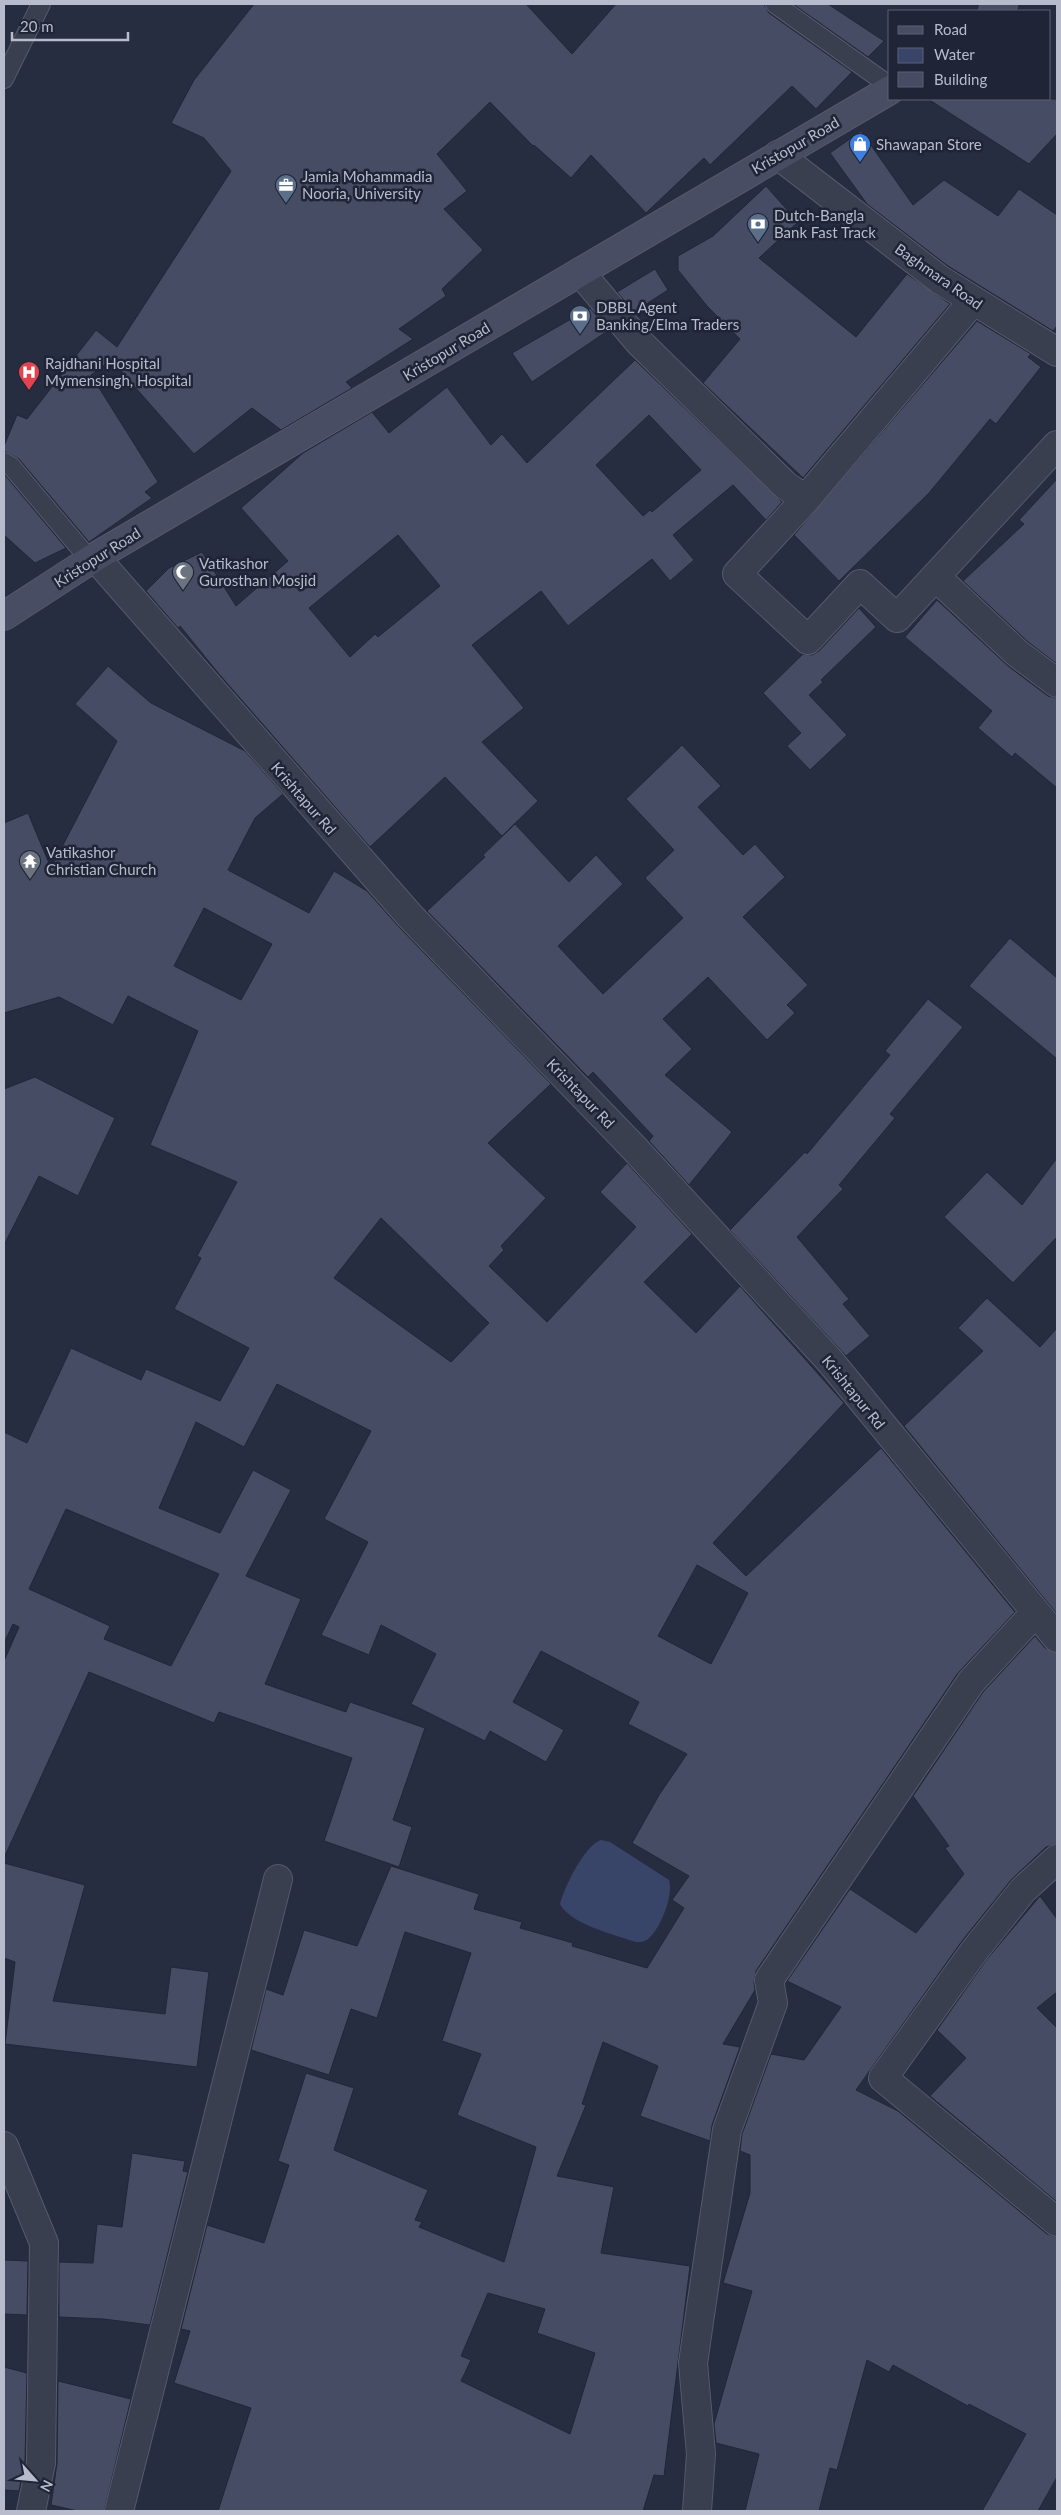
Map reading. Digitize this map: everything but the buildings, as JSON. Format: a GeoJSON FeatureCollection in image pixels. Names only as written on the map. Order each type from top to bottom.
{"type":"FeatureCollection","features":[{"type":"Feature","properties":{"kind":"main road","name":"Kristopur Road"},"geometry":{"type":"LineString","coordinates":[[4,616],[93,558],[888,91]]}},
{"type":"Feature","properties":{"kind":"street","name":"Baghmara Road"},"geometry":{"type":"LineString","coordinates":[[778,155],[939,279],[1057,352]]}},
{"type":"Feature","properties":{"kind":"street"},"geometry":{"type":"LineString","coordinates":[[580,272],[639,342],[786,486],[806,499]]}},
{"type":"Feature","properties":{"kind":"street"},"geometry":{"type":"LineString","coordinates":[[973,301],[806,499],[737,574],[808,640],[860,584],[897,618],[1057,445]]}},
{"type":"Feature","properties":{"kind":"street","name":"Krishtapur Rd"},"geometry":{"type":"LineString","coordinates":[[93,558],[410,916],[634,1148],[830,1361],[1035,1613],[1057,1637]]}},
{"type":"Feature","properties":{"kind":"street"},"geometry":{"type":"LineString","coordinates":[[936,576],[1017,653],[1057,683]]}},
{"type":"Feature","properties":{"kind":"street"},"geometry":{"type":"LineString","coordinates":[[697,2511],[701,2454],[693,2363],[727,2130],[773,2003],[769,1980],[971,1682],[1035,1613]]}},
{"type":"Feature","properties":{"kind":"street"},"geometry":{"type":"LineString","coordinates":[[1057,1859],[1022,1890],[975,1950],[883,2078],[1057,2222]]}},
{"type":"Feature","properties":{"kind":"street"},"geometry":{"type":"LineString","coordinates":[[119,2511],[278,1879]]}},
{"type":"Feature","properties":{"kind":"street"},"geometry":{"type":"LineString","coordinates":[[4,2146],[44,2243],[41,2463],[32,2511]]}},
{"type":"Feature","properties":{"kind":"lane"},"geometry":{"type":"LineString","coordinates":[[4,79],[41,4]]}},
{"type":"Feature","properties":{"kind":"lane"},"geometry":{"type":"LineString","coordinates":[[775,4],[888,85]]}},
{"type":"Feature","properties":{"kind":"lane"},"geometry":{"type":"LineString","coordinates":[[4,462],[10,466],[93,558]]}},
{"type":"Feature","properties":{"kind":"water"},"geometry":{"type":"Polygon","coordinates":[[[601,1840],[610,1842],[669,1880],[670,1894],[665,1912],[653,1934],[645,1941],[636,1942],[594,1928],[573,1917],[560,1904],[566,1887],[582,1858],[588,1850],[601,1840]]]}},
{"type":"Feature","properties":{"kind":"place","name":"Shawapan Store"},"geometry":{"type":"Point","coordinates":[860,163]}},
{"type":"Feature","properties":{"kind":"place","name":"Jamia Mohammadia Nooria, University"},"geometry":{"type":"Point","coordinates":[286,204]}},
{"type":"Feature","properties":{"kind":"place","name":"Dutch-Bangla Bank Fast Track"},"geometry":{"type":"Point","coordinates":[758,243]}},
{"type":"Feature","properties":{"kind":"place","name":"DBBL Agent Banking/Elma Traders"},"geometry":{"type":"Point","coordinates":[580,335]}},
{"type":"Feature","properties":{"kind":"place","name":"Rajdhani Hospital Mymensingh, Hospital"},"geometry":{"type":"Point","coordinates":[29,391]}},
{"type":"Feature","properties":{"kind":"place","name":"Vatikashor Gurosthan Mosjid"},"geometry":{"type":"Point","coordinates":[183,591]}},
{"type":"Feature","properties":{"kind":"place","name":"Vatikashor Christian Church"},"geometry":{"type":"Point","coordinates":[30,880]}}]}
